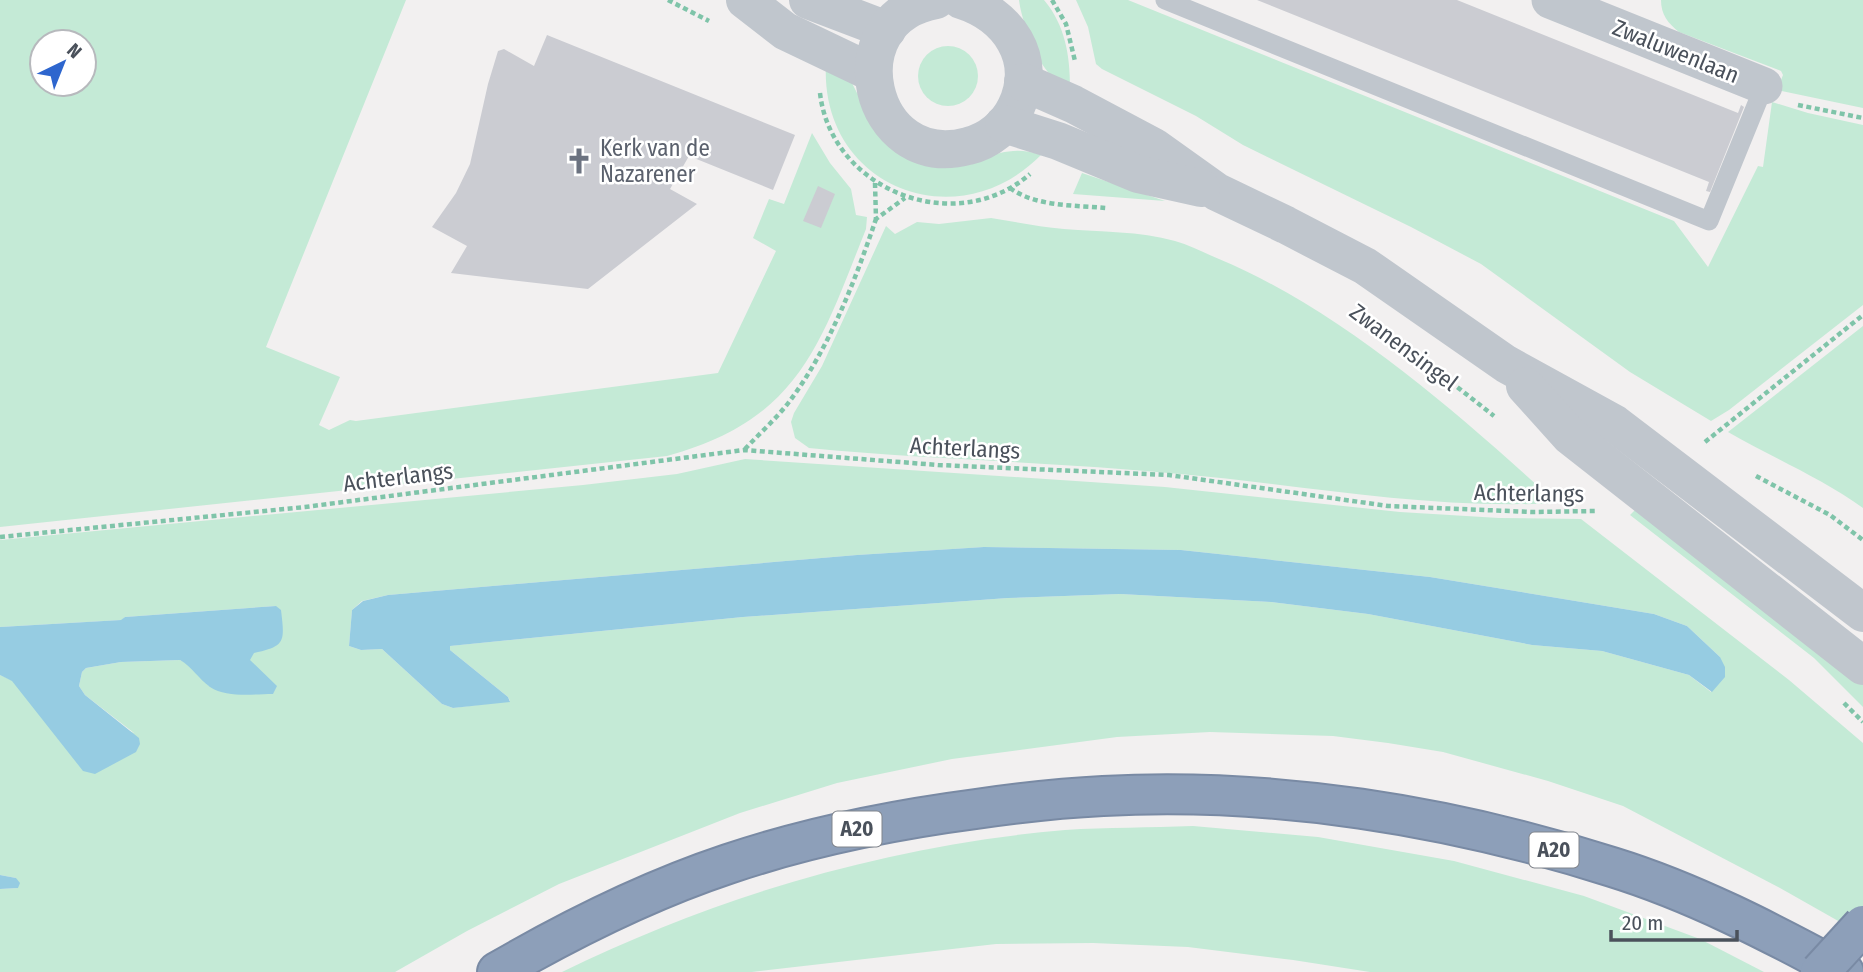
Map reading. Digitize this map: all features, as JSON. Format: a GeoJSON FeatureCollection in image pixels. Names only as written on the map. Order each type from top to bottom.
{"type":"FeatureCollection","features":[{"type":"Feature","properties":{"kind":"highway","name":"A20"},"geometry":{"type":"LineString","coordinates":[[497,972],[599,916],[670,885],[729,863],[805,841],[881,822],[1035,801],[1174,795],[1244,797],[1326,804],[1476,830],[1522,841],[1615,868],[1681,894],[1762,927],[1844,972]]}},
{"type":"Feature","properties":{"kind":"highway"},"geometry":{"type":"LineString","coordinates":[[1820,972],[1863,925]]}},
{"type":"Feature","properties":{"kind":"street"},"geometry":{"type":"LineString","coordinates":[[745,0],[785,31],[873,73]]}},
{"type":"Feature","properties":{"kind":"street"},"geometry":{"type":"LineString","coordinates":[[808,0],[887,30]]}},
{"type":"Feature","properties":{"kind":"street"},"geometry":{"type":"LineString","coordinates":[[936,0],[911,9],[887,30],[877,50],[873,86],[882,110],[899,130],[921,144],[946,149],[972,145],[995,133],[1017,104],[1023,82],[1018,46],[998,8],[961,0]]}},
{"type":"Feature","properties":{"kind":"street","name":"Zwaluwenlaan"},"geometry":{"type":"LineString","coordinates":[[1550,0],[1764,86]]}},
{"type":"Feature","properties":{"kind":"street","name":"Zwanensingel"},"geometry":{"type":"LineString","coordinates":[[1023,82],[1073,104],[1154,146],[1217,192],[1365,266],[1506,365],[1615,424],[1792,560],[1862,609]]}},
{"type":"Feature","properties":{"kind":"street","name":"Zwanensingel"},"geometry":{"type":"LineString","coordinates":[[1004,124],[1058,141],[1138,174],[1217,192]]}},
{"type":"Feature","properties":{"kind":"street","name":"Zwanensingel"},"geometry":{"type":"LineString","coordinates":[[1506,365],[1570,436],[1863,666]]}},
{"type":"Feature","properties":{"kind":"street"},"geometry":{"type":"LineString","coordinates":[[1832,642],[1862,609]]}},
{"type":"Feature","properties":{"kind":"lane"},"geometry":{"type":"LineString","coordinates":[[1165,0],[1709,221],[1764,86]]}},
{"type":"Feature","properties":{"kind":"path"},"geometry":{"type":"LineString","coordinates":[[668,0],[701,17]]}},
{"type":"Feature","properties":{"kind":"path"},"geometry":{"type":"LineString","coordinates":[[1052,0],[1066,24],[1074,52],[1075,71]]}},
{"type":"Feature","properties":{"kind":"path"},"geometry":{"type":"LineString","coordinates":[[1764,86],[1776,98],[1813,109],[1863,118]]}},
{"type":"Feature","properties":{"kind":"path"},"geometry":{"type":"LineString","coordinates":[[744,450],[787,405],[809,374],[866,249],[876,219],[875,183]]}},
{"type":"Feature","properties":{"kind":"path"},"geometry":{"type":"LineString","coordinates":[[1010,188],[1022,197],[1057,204],[1108,208]]}},
{"type":"Feature","properties":{"kind":"path"},"geometry":{"type":"LineString","coordinates":[[876,219],[905,198]]}},
{"type":"Feature","properties":{"kind":"path"},"geometry":{"type":"LineString","coordinates":[[1713,451],[1703,444],[1863,315]]}},
{"type":"Feature","properties":{"kind":"path","name":"Zwanensingel"},"geometry":{"type":"LineString","coordinates":[[1423,360],[1499,421]]}},
{"type":"Feature","properties":{"kind":"path","name":"Achterlangs"},"geometry":{"type":"LineString","coordinates":[[0,537],[305,507],[744,450],[938,465],[1169,475],[1388,506],[1532,513],[1605,511],[1595,502]]}},
{"type":"Feature","properties":{"kind":"path"},"geometry":{"type":"LineString","coordinates":[[1745,471],[1830,515],[1863,540]]}},
{"type":"Feature","properties":{"kind":"green space"},"geometry":{"type":"Polygon","coordinates":[[[0,0],[406,0],[266,347],[340,377],[319,425],[329,430],[350,420],[718,373],[776,251],[753,238],[769,199],[784,204],[812,133],[830,163],[851,189],[856,215],[867,217],[866,229],[834,308],[818,342],[799,372],[776,399],[748,422],[712,441],[667,456],[0,527],[0,0]]]}},
{"type":"Feature","properties":{"kind":"green space"},"geometry":{"type":"Polygon","coordinates":[[[1019,0],[1044,0],[1057,20],[1065,41],[1070,87],[1053,77],[1040,61],[1026,29],[1019,0]]]}},
{"type":"Feature","properties":{"kind":"green space"},"geometry":{"type":"Polygon","coordinates":[[[1076,0],[1128,0],[1674,221],[1708,267],[1758,166],[1763,167],[1772,102],[1863,125],[1863,305],[1729,410],[1711,421],[1630,372],[1481,264],[1243,145],[1196,116],[1102,69],[1096,64],[1088,27],[1076,0]]]}},
{"type":"Feature","properties":{"kind":"green space"},"geometry":{"type":"Polygon","coordinates":[[[1661,0],[1863,0],[1863,108],[1777,90],[1783,75],[1781,71],[1679,32],[1666,18],[1661,0]]]}},
{"type":"Feature","properties":{"kind":"green space"},"geometry":{"type":"Polygon","coordinates":[[[942,46],[954,46],[973,59],[978,76],[976,88],[965,101],[954,106],[942,106],[923,93],[918,82],[918,70],[931,51],[942,46]]]}},
{"type":"Feature","properties":{"kind":"green space"},"geometry":{"type":"Polygon","coordinates":[[[826,63],[852,83],[857,93],[946,166],[1004,152],[1028,151],[1041,155],[1007,181],[971,194],[934,196],[899,187],[869,169],[845,141],[830,106],[826,63]]]}},
{"type":"Feature","properties":{"kind":"green space"},"geometry":{"type":"Polygon","coordinates":[[[1082,173],[1165,201],[1073,194],[1082,173]]]}},
{"type":"Feature","properties":{"kind":"green space"},"geometry":{"type":"Polygon","coordinates":[[[991,218],[1055,228],[1161,238],[1192,247],[1265,281],[1310,306],[1397,367],[1557,503],[1415,500],[1134,470],[809,448],[795,438],[791,422],[794,413],[822,366],[886,226],[895,234],[917,222],[939,224],[991,218]]]}},
{"type":"Feature","properties":{"kind":"green space"},"geometry":{"type":"Polygon","coordinates":[[[1863,326],[1863,508],[1814,478],[1728,432],[1863,326]]]}},
{"type":"Feature","properties":{"kind":"green space"},"geometry":{"type":"Polygon","coordinates":[[[745,459],[1165,487],[1400,512],[1499,518],[1581,519],[1789,680],[1863,743],[1863,935],[1780,888],[1623,806],[1548,781],[1443,752],[1388,743],[1333,736],[1210,732],[1117,737],[952,759],[837,783],[740,813],[559,884],[395,972],[0,972],[0,889],[18,888],[16,878],[0,875],[0,675],[134,733],[85,695],[79,686],[82,672],[86,668],[121,662],[180,660],[188,664],[209,686],[251,662],[249,660],[276,606],[125,617],[122,620],[0,627],[0,540],[677,474],[745,459]],[[984,547],[857,555],[388,595],[362,601],[352,610],[349,646],[361,650],[382,649],[442,704],[453,708],[510,701],[450,650],[449,646],[743,617],[1008,598],[1120,594],[1271,602],[1368,614],[1532,645],[1602,651],[1689,675],[1711,692],[1720,657],[1687,626],[1654,614],[1430,577],[1181,550],[984,547]]]}},
{"type":"Feature","properties":{"kind":"green space"},"geometry":{"type":"Polygon","coordinates":[[[1638,507],[1863,681],[1863,707],[1814,658],[1630,515],[1638,507]]]}},
{"type":"Feature","properties":{"kind":"green space"},"geometry":{"type":"Polygon","coordinates":[[[1193,826],[1318,837],[1454,861],[1584,896],[1700,939],[1764,972],[1370,972],[1188,947],[1093,943],[996,944],[752,972],[562,972],[682,919],[744,897],[870,861],[1000,837],[1097,828],[1193,826]]]}},
{"type":"Feature","properties":{"kind":"water"},"geometry":{"type":"Polygon","coordinates":[[[984,547],[1181,550],[1430,577],[1654,614],[1687,626],[1720,657],[1725,667],[1725,677],[1712,692],[1689,675],[1602,651],[1532,645],[1368,614],[1271,602],[1120,594],[1008,598],[743,617],[450,646],[450,650],[508,697],[510,702],[453,708],[442,704],[382,649],[361,650],[349,646],[352,610],[363,601],[388,595],[857,555],[984,547]]]}},
{"type":"Feature","properties":{"kind":"water"},"geometry":{"type":"Polygon","coordinates":[[[276,606],[281,610],[281,641],[272,648],[254,653],[250,660],[277,686],[273,694],[224,693],[206,684],[180,660],[121,662],[86,668],[82,672],[79,686],[85,695],[139,738],[140,744],[136,752],[95,774],[83,771],[12,681],[0,675],[0,627],[121,620],[125,617],[276,606]]]}},
{"type":"Feature","properties":{"kind":"water"},"geometry":{"type":"Polygon","coordinates":[[[0,875],[16,878],[20,883],[18,888],[0,889],[0,875]]]}},
{"type":"Feature","properties":{"kind":"building"},"geometry":{"type":"Polygon","coordinates":[[[1257,0],[1457,0],[1738,113],[1741,105],[1744,107],[1710,192],[1706,191],[1709,182],[1257,0]]]}},
{"type":"Feature","properties":{"kind":"building","name":"Kerk van de Nazarener"},"geometry":{"type":"Polygon","coordinates":[[[547,35],[795,135],[773,190],[689,156],[670,189],[697,204],[588,289],[451,273],[467,246],[432,227],[456,193],[470,164],[498,51],[504,49],[534,66],[547,35]]]}},
{"type":"Feature","properties":{"kind":"building"},"geometry":{"type":"Polygon","coordinates":[[[818,186],[835,194],[821,228],[803,221],[818,186]]]}},
{"type":"Feature","properties":{"kind":"place","name":"Kerk van de Nazarener"},"geometry":{"type":"Point","coordinates":[579,161]}}]}
